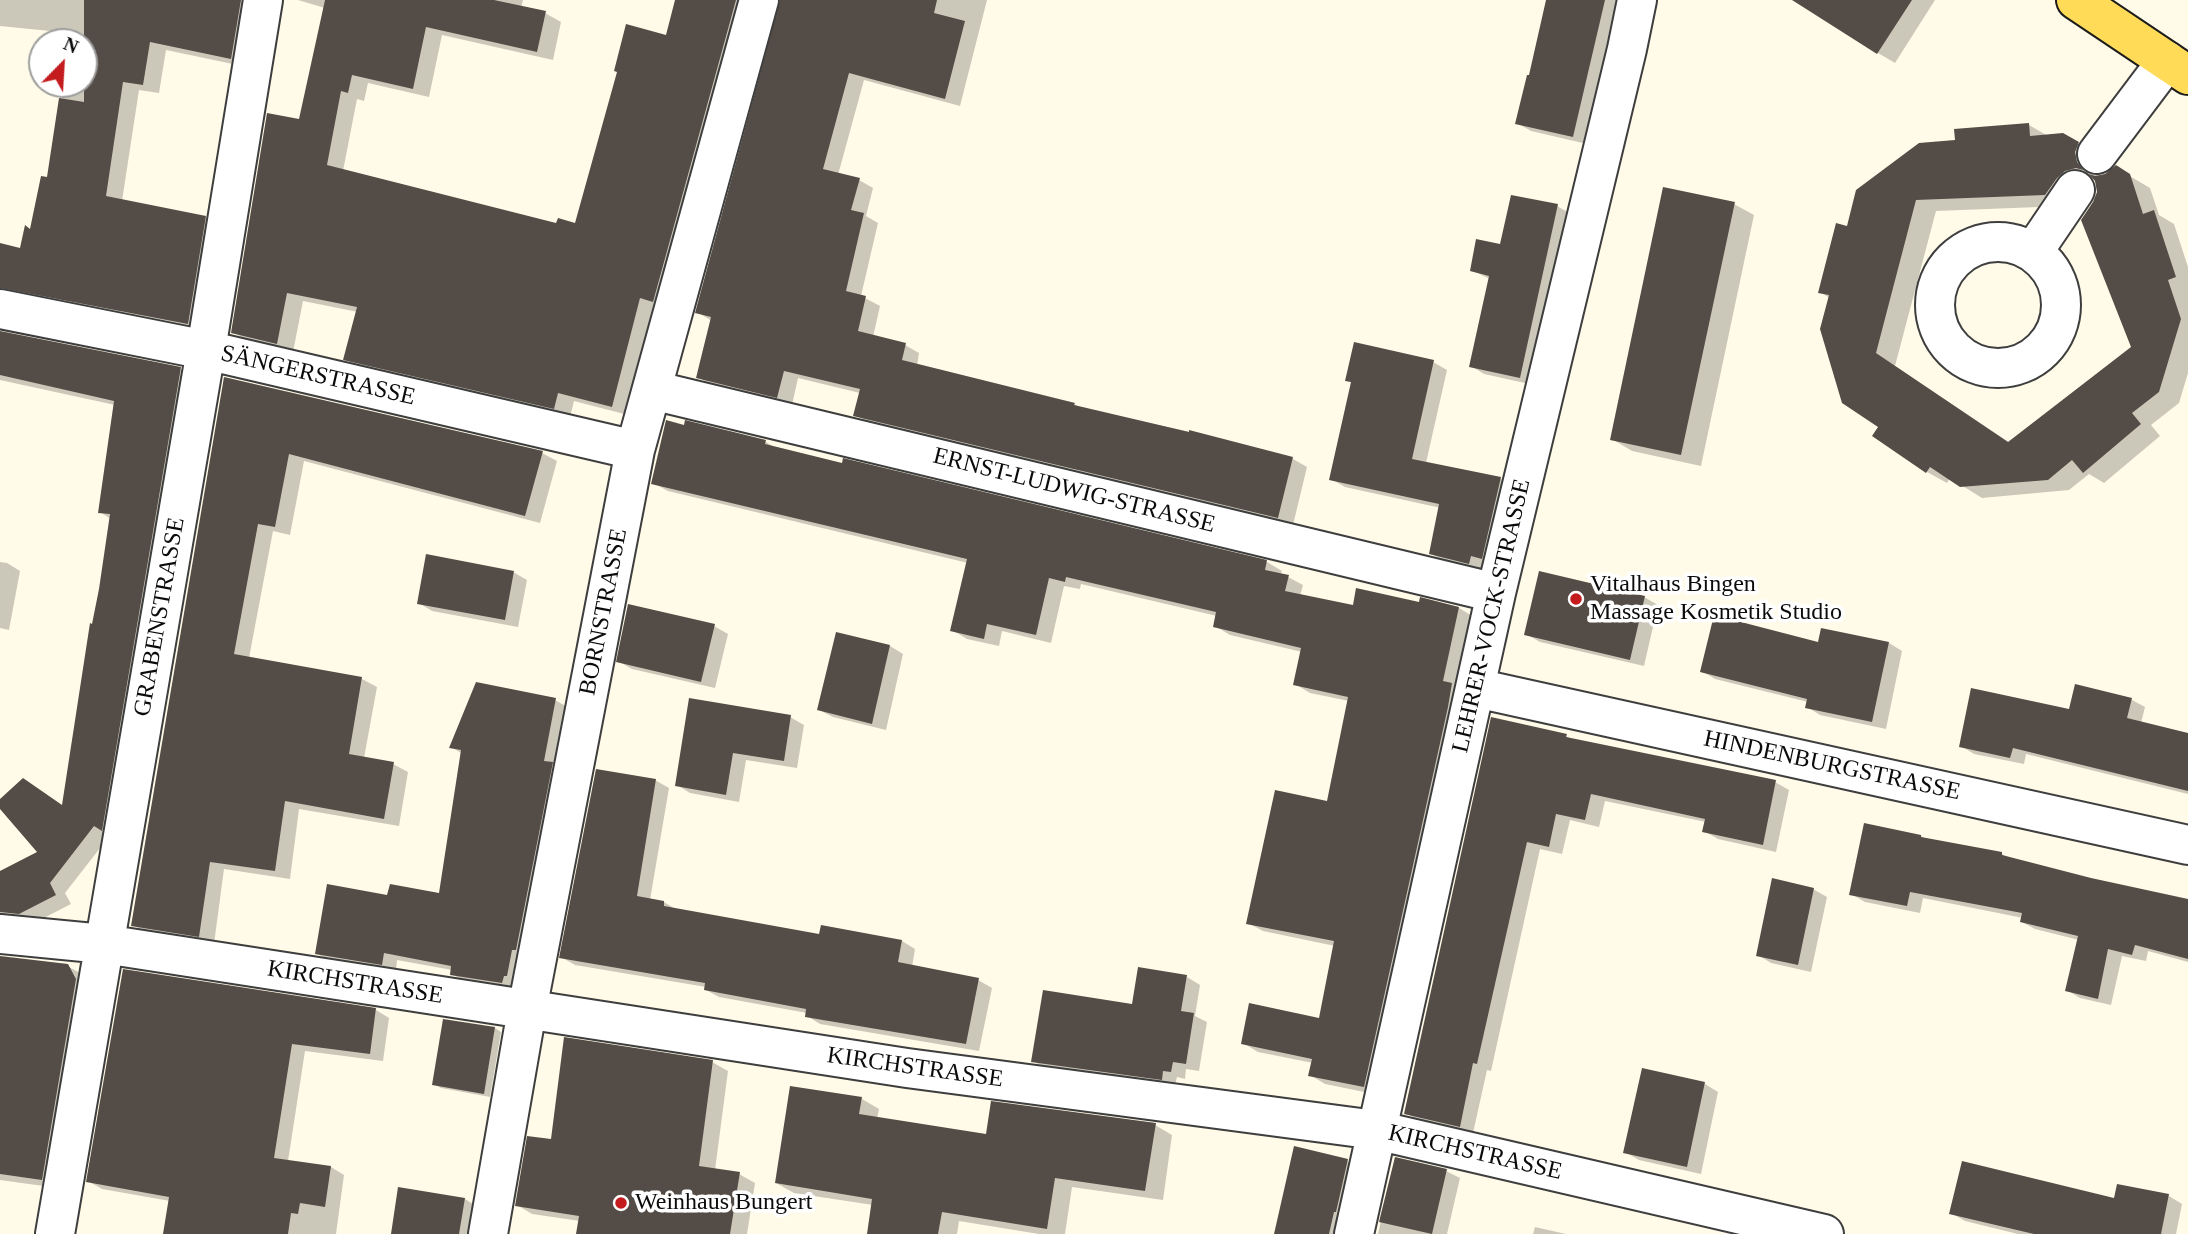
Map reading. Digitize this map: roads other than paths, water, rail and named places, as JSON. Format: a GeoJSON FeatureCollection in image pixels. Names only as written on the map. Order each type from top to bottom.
{"type":"FeatureCollection","features":[{"type":"Feature","properties":{"kind":"main road"},"geometry":{"type":"LineString","coordinates":[[2076,0],[2178,68]]}},
{"type":"Feature","properties":{"kind":"street","name":"GRABENSTRASSE"},"geometry":{"type":"LineString","coordinates":[[55,1234],[263,0]]}},
{"type":"Feature","properties":{"kind":"street","name":"BORNSTRASSE"},"geometry":{"type":"LineString","coordinates":[[488,1234],[527,1010],[635,450],[759,0]]}},
{"type":"Feature","properties":{"kind":"street","name":"LEHRER-VOCK-STRASSE"},"geometry":{"type":"LineString","coordinates":[[1353,1234],[1496,593],[1628,49],[1637,0]]}},
{"type":"Feature","properties":{"kind":"street"},"geometry":{"type":"LineString","coordinates":[[2097,154],[2178,68]]}},
{"type":"Feature","properties":{"kind":"street"},"geometry":{"type":"LineString","coordinates":[[2033,251],[2075,190]]}},
{"type":"Feature","properties":{"kind":"street","name":"SÄNGERSTRASSE"},"geometry":{"type":"LineString","coordinates":[[0,309],[206,350],[635,450]]}},
{"type":"Feature","properties":{"kind":"street","name":"ERNST-LUDWIG-STRASSE"},"geometry":{"type":"LineString","coordinates":[[652,390],[1496,593]]}},
{"type":"Feature","properties":{"kind":"street","name":"HINDENBURGSTRASSE"},"geometry":{"type":"LineString","coordinates":[[1476,688],[2188,845]]}},
{"type":"Feature","properties":{"kind":"street","name":"KIRCHSTRASSE"},"geometry":{"type":"LineString","coordinates":[[0,934],[104,944],[906,1068],[1376,1130],[1824,1234]]}},
{"type":"Feature","properties":{"kind":"place","name":"Vitalhaus Bingen Massage Kosmetik Studio"},"geometry":{"type":"Point","coordinates":[1576,599]}},
{"type":"Feature","properties":{"kind":"place","name":"Weinhaus Bungert"},"geometry":{"type":"Point","coordinates":[621,1203]}}]}
